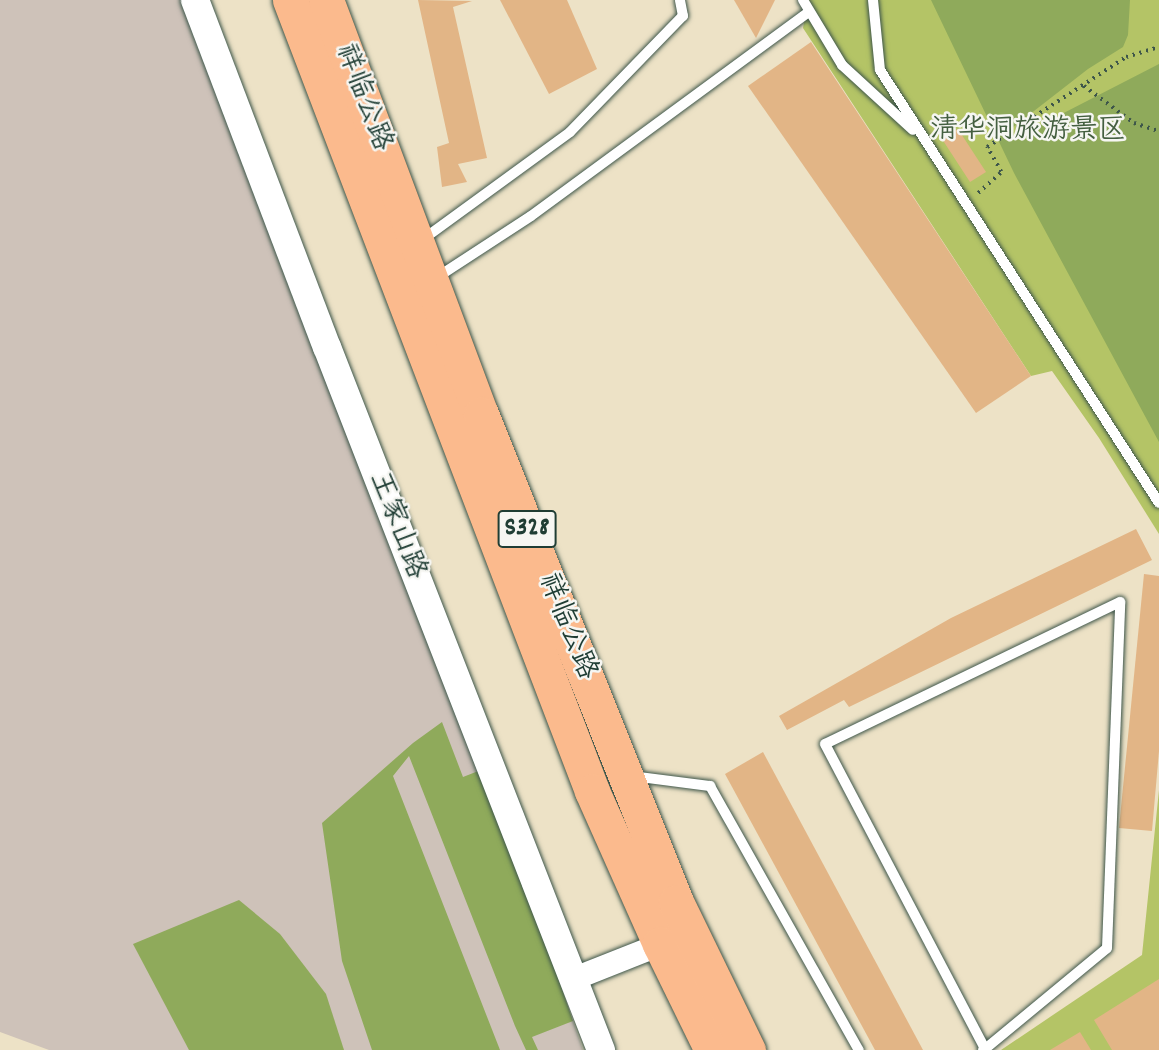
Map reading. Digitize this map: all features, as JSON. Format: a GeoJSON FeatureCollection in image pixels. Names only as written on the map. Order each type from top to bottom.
{"type":"FeatureCollection","features":[{"type":"Feature","properties":{"kind":"main road","name":"祥临公路"},"geometry":{"type":"LineString","coordinates":[[290,0],[587,778],[660,944],[712,1050]]}},
{"type":"Feature","properties":{"kind":"main road","name":"祥临公路"},"geometry":{"type":"LineString","coordinates":[[326,0],[431,281],[625,776],[676,902],[748,1050]]}},
{"type":"Feature","properties":{"kind":"street","name":"王家山路"},"geometry":{"type":"LineString","coordinates":[[195,0],[601,1050]]}},
{"type":"Feature","properties":{"kind":"street"},"geometry":{"type":"LineString","coordinates":[[573,978],[660,944]]}},
{"type":"Feature","properties":{"kind":"lane"},"geometry":{"type":"LineString","coordinates":[[417,244],[570,132],[683,16],[680,0]]}},
{"type":"Feature","properties":{"kind":"lane"},"geometry":{"type":"LineString","coordinates":[[803,0],[842,65],[923,138]]}},
{"type":"Feature","properties":{"kind":"lane"},"geometry":{"type":"LineString","coordinates":[[873,0],[880,70],[1159,503]]}},
{"type":"Feature","properties":{"kind":"lane"},"geometry":{"type":"LineString","coordinates":[[431,281],[531,216],[809,12]]}},
{"type":"Feature","properties":{"kind":"lane"},"geometry":{"type":"LineString","coordinates":[[1121,602],[1107,948],[984,1049],[825,744],[1121,602]]}},
{"type":"Feature","properties":{"kind":"lane"},"geometry":{"type":"LineString","coordinates":[[625,776],[710,786],[859,1050]]}},
{"type":"Feature","properties":{"kind":"path"},"geometry":{"type":"LineString","coordinates":[[966,204],[1001,172],[987,147],[1126,57],[1159,47]]}},
{"type":"Feature","properties":{"kind":"path"},"geometry":{"type":"LineString","coordinates":[[1084,86],[1134,123],[1159,131]]}},
{"type":"Feature","properties":{"kind":"shaded area"},"geometry":{"type":"Polygon","coordinates":[[[0,0],[190,0],[456,682],[583,1050],[49,1050],[0,1032],[0,0]]]}},
{"type":"Feature","properties":{"kind":"green space","name":"清华洞旅游景区"},"geometry":{"type":"Polygon","coordinates":[[[808,0],[1159,0],[1159,534],[1099,438],[1052,371],[1031,376],[803,28],[808,0]]]}},
{"type":"Feature","properties":{"kind":"green space"},"geometry":{"type":"Polygon","coordinates":[[[931,0],[1130,0],[1128,35],[1123,47],[1088,69],[1012,128],[1011,140],[1159,64],[1159,442],[1014,173],[931,0]]]}},
{"type":"Feature","properties":{"kind":"green space"},"geometry":{"type":"Polygon","coordinates":[[[442,722],[463,777],[486,768],[573,1021],[532,1037],[538,1050],[526,1050],[515,1026],[409,756],[393,776],[500,1050],[372,1050],[342,961],[322,823],[413,743],[442,722]]]}},
{"type":"Feature","properties":{"kind":"green space"},"geometry":{"type":"Polygon","coordinates":[[[1159,790],[1159,1050],[1001,1050],[1142,955],[1159,790]]]}},
{"type":"Feature","properties":{"kind":"green space"},"geometry":{"type":"Polygon","coordinates":[[[239,900],[280,934],[326,994],[344,1050],[189,1050],[133,944],[239,900]]]}},
{"type":"Feature","properties":{"kind":"building"},"geometry":{"type":"Polygon","coordinates":[[[418,0],[472,1],[453,7],[487,158],[458,164],[467,182],[442,187],[437,147],[449,143],[418,0]]]}},
{"type":"Feature","properties":{"kind":"building"},"geometry":{"type":"Polygon","coordinates":[[[500,0],[567,0],[597,69],[549,94],[500,0]]]}},
{"type":"Feature","properties":{"kind":"building"},"geometry":{"type":"Polygon","coordinates":[[[734,0],[775,0],[756,38],[734,0]]]}},
{"type":"Feature","properties":{"kind":"building"},"geometry":{"type":"Polygon","coordinates":[[[811,42],[1031,376],[976,413],[748,86],[811,42]]]}},
{"type":"Feature","properties":{"kind":"building"},"geometry":{"type":"Polygon","coordinates":[[[958,129],[986,172],[970,182],[942,139],[958,129]]]}},
{"type":"Feature","properties":{"kind":"building"},"geometry":{"type":"Polygon","coordinates":[[[1136,529],[1152,560],[849,707],[844,700],[787,730],[779,716],[951,618],[1136,529]]]}},
{"type":"Feature","properties":{"kind":"building"},"geometry":{"type":"Polygon","coordinates":[[[1144,574],[1159,576],[1159,751],[1152,831],[1119,828],[1144,574]]]}},
{"type":"Feature","properties":{"kind":"building"},"geometry":{"type":"Polygon","coordinates":[[[763,752],[923,1050],[875,1050],[725,774],[763,752]]]}},
{"type":"Feature","properties":{"kind":"building"},"geometry":{"type":"Polygon","coordinates":[[[1159,979],[1159,1050],[1112,1050],[1094,1020],[1159,979]]]}},
{"type":"Feature","properties":{"kind":"building"},"geometry":{"type":"Polygon","coordinates":[[[1080,1032],[1091,1050],[1050,1050],[1080,1032]]]}}]}
